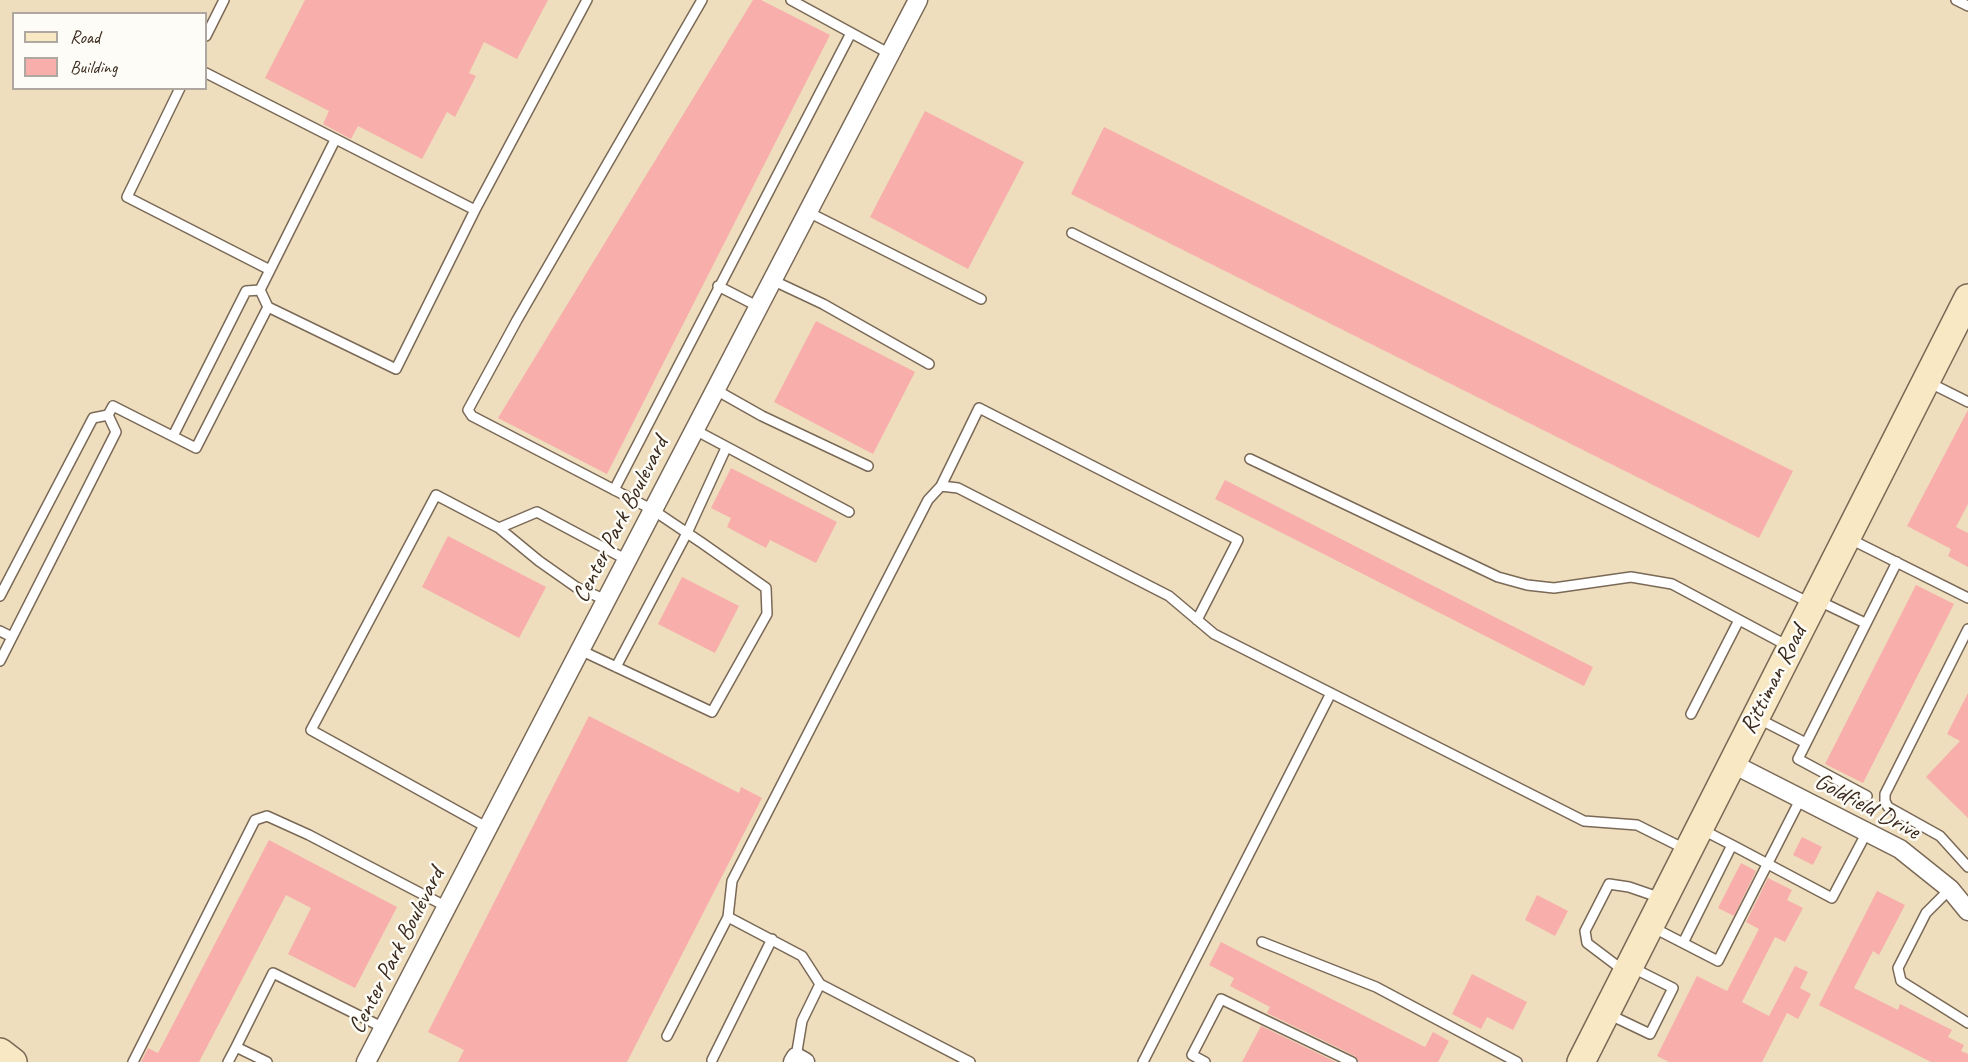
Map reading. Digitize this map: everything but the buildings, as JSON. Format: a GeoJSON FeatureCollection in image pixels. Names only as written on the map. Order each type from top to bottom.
{"type":"FeatureCollection","features":[{"type":"Feature","properties":{"kind":"main road","name":"Rittiman Road"},"geometry":{"type":"LineString","coordinates":[[1581,1062],[1968,298]]}},
{"type":"Feature","properties":{"kind":"main road"},"geometry":{"type":"LineString","coordinates":[[0,1053],[13,1062]]}},
{"type":"Feature","properties":{"kind":"street","name":"Center Park Boulevard"},"geometry":{"type":"LineString","coordinates":[[367,1062],[918,0]]}},
{"type":"Feature","properties":{"kind":"street","name":"Goldfield Drive"},"geometry":{"type":"LineString","coordinates":[[1731,763],[1868,830],[1900,849],[1950,889],[1968,911]]}},
{"type":"Feature","properties":{"kind":"lane"},"geometry":{"type":"LineString","coordinates":[[207,34],[224,0]]}},
{"type":"Feature","properties":{"kind":"lane"},"geometry":{"type":"LineString","coordinates":[[260,290],[268,307],[396,369],[475,210],[587,0]]}},
{"type":"Feature","properties":{"kind":"lane"},"geometry":{"type":"LineString","coordinates":[[580,650],[712,712],[767,614],[766,588],[687,533],[653,510],[472,416],[468,410],[523,310],[702,0]]}},
{"type":"Feature","properties":{"kind":"lane"},"geometry":{"type":"LineString","coordinates":[[791,0],[890,54]]}},
{"type":"Feature","properties":{"kind":"lane"},"geometry":{"type":"LineString","coordinates":[[1956,0],[1968,6]]}},
{"type":"Feature","properties":{"kind":"lane"},"geometry":{"type":"LineString","coordinates":[[614,490],[851,33]]}},
{"type":"Feature","properties":{"kind":"lane"},"geometry":{"type":"LineString","coordinates":[[207,74],[475,210]]}},
{"type":"Feature","properties":{"kind":"lane"},"geometry":{"type":"LineString","coordinates":[[179,90],[127,197],[270,270]]}},
{"type":"Feature","properties":{"kind":"lane"},"geometry":{"type":"LineString","coordinates":[[260,290],[335,140]]}},
{"type":"Feature","properties":{"kind":"lane"},"geometry":{"type":"LineString","coordinates":[[808,212],[981,299]]}},
{"type":"Feature","properties":{"kind":"lane"},"geometry":{"type":"LineString","coordinates":[[1072,233],[1814,601],[1865,623]]}},
{"type":"Feature","properties":{"kind":"lane"},"geometry":{"type":"LineString","coordinates":[[772,280],[823,304],[929,364]]}},
{"type":"Feature","properties":{"kind":"lane"},"geometry":{"type":"LineString","coordinates":[[718,286],[759,307]]}},
{"type":"Feature","properties":{"kind":"lane"},"geometry":{"type":"LineString","coordinates":[[173,436],[246,291],[260,290]]}},
{"type":"Feature","properties":{"kind":"lane"},"geometry":{"type":"LineString","coordinates":[[0,596],[93,418],[108,415],[113,406],[196,448],[268,307]]}},
{"type":"Feature","properties":{"kind":"lane"},"geometry":{"type":"LineString","coordinates":[[1926,381],[1968,402]]}},
{"type":"Feature","properties":{"kind":"lane"},"geometry":{"type":"LineString","coordinates":[[716,390],[762,416],[868,466]]}},
{"type":"Feature","properties":{"kind":"lane"},"geometry":{"type":"LineString","coordinates":[[667,1036],[728,917],[732,881],[928,500],[941,486],[979,408],[1238,540],[1197,620]]}},
{"type":"Feature","properties":{"kind":"lane"},"geometry":{"type":"LineString","coordinates":[[0,661],[116,432],[108,415]]}},
{"type":"Feature","properties":{"kind":"lane"},"geometry":{"type":"LineString","coordinates":[[695,430],[849,512]]}},
{"type":"Feature","properties":{"kind":"lane"},"geometry":{"type":"LineString","coordinates":[[616,667],[687,533],[726,448]]}},
{"type":"Feature","properties":{"kind":"lane"},"geometry":{"type":"LineString","coordinates":[[1250,459],[1498,577],[1527,585],[1554,588],[1631,577],[1672,584],[1791,647]]}},
{"type":"Feature","properties":{"kind":"lane"},"geometry":{"type":"LineString","coordinates":[[941,486],[958,488],[1169,596],[1214,634],[1584,821],[1638,825],[1693,839],[1732,845],[1832,898],[1868,830]]}},
{"type":"Feature","properties":{"kind":"lane"},"geometry":{"type":"LineString","coordinates":[[488,828],[311,730],[436,495],[499,528],[539,561],[576,586],[606,600]]}},
{"type":"Feature","properties":{"kind":"lane"},"geometry":{"type":"LineString","coordinates":[[499,528],[537,512],[627,560]]}},
{"type":"Feature","properties":{"kind":"lane"},"geometry":{"type":"LineString","coordinates":[[1846,537],[1968,598]]}},
{"type":"Feature","properties":{"kind":"lane"},"geometry":{"type":"LineString","coordinates":[[1867,795],[1798,759],[1897,562]]}},
{"type":"Feature","properties":{"kind":"lane"},"geometry":{"type":"LineString","coordinates":[[1691,714],[1738,620]]}},
{"type":"Feature","properties":{"kind":"lane"},"geometry":{"type":"LineString","coordinates":[[1968,629],[1885,794],[1888,807],[1940,836],[1968,867]]}},
{"type":"Feature","properties":{"kind":"lane"},"geometry":{"type":"LineString","coordinates":[[0,632],[12,637]]}},
{"type":"Feature","properties":{"kind":"lane"},"geometry":{"type":"LineString","coordinates":[[1143,1062],[1331,693]]}},
{"type":"Feature","properties":{"kind":"lane"},"geometry":{"type":"LineString","coordinates":[[1755,717],[1806,743]]}},
{"type":"Feature","properties":{"kind":"lane"},"geometry":{"type":"LineString","coordinates":[[1650,926],[1718,961],[1801,798]]}},
{"type":"Feature","properties":{"kind":"lane"},"geometry":{"type":"LineString","coordinates":[[133,1062],[255,820],[267,816],[309,835],[447,907]]}},
{"type":"Feature","properties":{"kind":"lane"},"geometry":{"type":"LineString","coordinates":[[1683,943],[1732,845]]}},
{"type":"Feature","properties":{"kind":"lane"},"geometry":{"type":"LineString","coordinates":[[1606,1013],[1650,1034],[1673,988],[1628,969],[1587,943],[1585,931],[1609,884],[1629,886],[1663,898]]}},
{"type":"Feature","properties":{"kind":"lane"},"geometry":{"type":"LineString","coordinates":[[1950,889],[1926,913],[1898,968],[1901,981],[1968,1023]]}},
{"type":"Feature","properties":{"kind":"lane"},"geometry":{"type":"LineString","coordinates":[[728,917],[802,956],[820,984],[970,1062]]}},
{"type":"Feature","properties":{"kind":"lane"},"geometry":{"type":"LineString","coordinates":[[712,1060],[772,939]]}},
{"type":"Feature","properties":{"kind":"lane"},"geometry":{"type":"LineString","coordinates":[[1262,942],[1376,987],[1517,1062]]}},
{"type":"Feature","properties":{"kind":"lane"},"geometry":{"type":"LineString","coordinates":[[228,1062],[273,973],[384,1028]]}},
{"type":"Feature","properties":{"kind":"lane"},"geometry":{"type":"LineString","coordinates":[[798,1060],[802,1021],[820,984]]}},
{"type":"Feature","properties":{"kind":"lane"},"geometry":{"type":"LineString","coordinates":[[1205,1062],[1192,1054],[1221,999],[1352,1062]]}},
{"type":"Feature","properties":{"kind":"lane"},"geometry":{"type":"LineString","coordinates":[[236,1047],[267,1062]]}}]}
